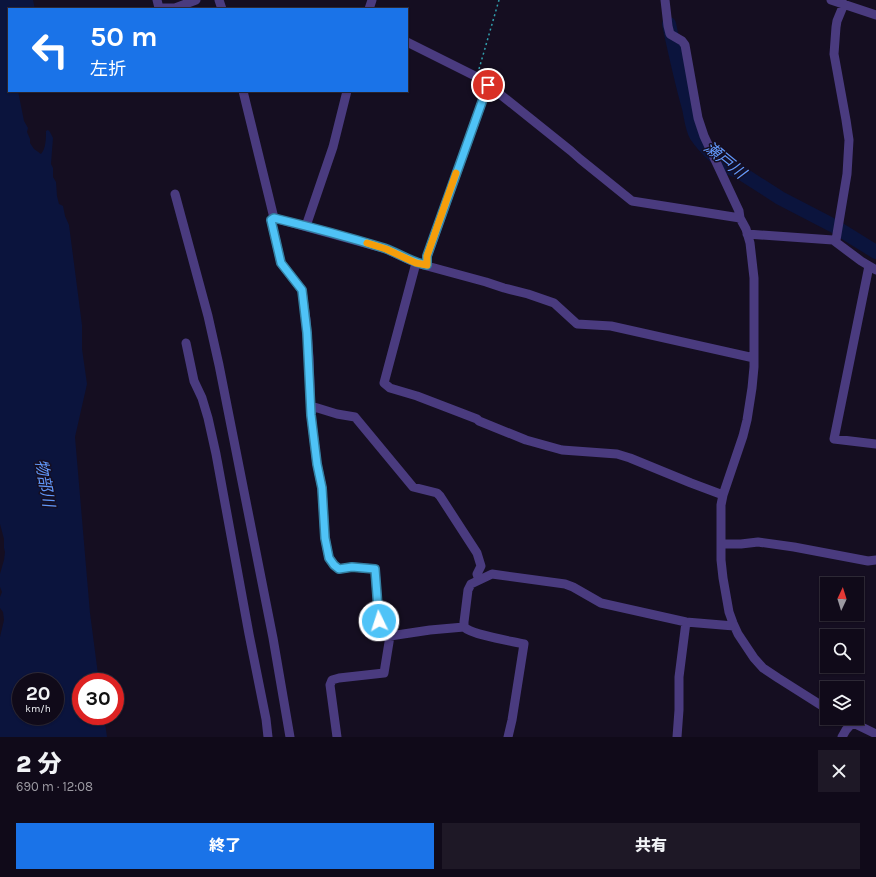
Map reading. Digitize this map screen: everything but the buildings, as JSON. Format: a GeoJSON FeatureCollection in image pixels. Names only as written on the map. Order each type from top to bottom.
{"type":"FeatureCollection","features":[{"type":"Feature","properties":{"kind":"street"},"geometry":{"type":"LineString","coordinates":[[157,0],[159,8],[175,8],[196,0]]}},
{"type":"Feature","properties":{"kind":"street"},"geometry":{"type":"LineString","coordinates":[[665,0],[670,34],[682,41],[685,45],[698,118],[704,136],[746,229],[750,243],[754,278],[754,358],[752,388],[747,420],[723,495],[721,512],[723,578],[729,612],[734,626],[746,646],[763,668],[820,705]]}},
{"type":"Feature","properties":{"kind":"street"},"geometry":{"type":"LineString","coordinates":[[832,0],[876,16]]}},
{"type":"Feature","properties":{"kind":"street"},"geometry":{"type":"LineString","coordinates":[[833,240],[836,240],[847,174],[849,140],[834,54],[837,21],[844,4]]}},
{"type":"Feature","properties":{"kind":"street"},"geometry":{"type":"LineString","coordinates":[[408,43],[488,85],[632,201],[740,218]]}},
{"type":"Feature","properties":{"kind":"street"},"geometry":{"type":"LineString","coordinates":[[427,265],[427,256],[488,85]]}},
{"type":"Feature","properties":{"kind":"street"},"geometry":{"type":"LineString","coordinates":[[243,92],[274,218],[271,220],[281,263],[302,290],[306,320],[311,415],[317,464],[322,488],[325,538],[329,558],[339,569],[352,567],[375,569],[380,634],[390,636],[464,627],[467,630],[481,634],[524,644],[508,737]]}},
{"type":"Feature","properties":{"kind":"street"},"geometry":{"type":"LineString","coordinates":[[306,226],[333,147],[347,92]]}},
{"type":"Feature","properties":{"kind":"street"},"geometry":{"type":"LineString","coordinates":[[175,194],[208,316],[219,365],[272,630],[290,737]]}},
{"type":"Feature","properties":{"kind":"street"},"geometry":{"type":"LineString","coordinates":[[274,218],[386,249],[416,263],[528,294],[554,303],[577,324],[611,326],[754,358]]}},
{"type":"Feature","properties":{"kind":"street"},"geometry":{"type":"LineString","coordinates":[[747,234],[833,240],[873,268],[834,439],[876,444]]}},
{"type":"Feature","properties":{"kind":"street"},"geometry":{"type":"LineString","coordinates":[[416,263],[384,383],[390,388],[477,419],[526,440],[562,450],[617,454],[723,495]]}},
{"type":"Feature","properties":{"kind":"street"},"geometry":{"type":"LineString","coordinates":[[186,343],[194,381],[202,398],[216,454],[266,719],[268,737]]}},
{"type":"Feature","properties":{"kind":"street"},"geometry":{"type":"LineString","coordinates":[[311,406],[337,414],[355,417],[413,487],[440,496],[478,553],[481,566],[477,574],[479,580]]}},
{"type":"Feature","properties":{"kind":"street"},"geometry":{"type":"LineString","coordinates":[[721,544],[758,542],[794,547],[868,561],[876,560]]}},
{"type":"Feature","properties":{"kind":"street"},"geometry":{"type":"LineString","coordinates":[[464,627],[468,590],[471,584],[492,574],[565,584],[601,603],[686,622],[734,626]]}},
{"type":"Feature","properties":{"kind":"street"},"geometry":{"type":"LineString","coordinates":[[677,737],[679,677],[686,622]]}},
{"type":"Feature","properties":{"kind":"street"},"geometry":{"type":"LineString","coordinates":[[337,737],[330,685],[332,680],[384,673],[390,636]]}},
{"type":"Feature","properties":{"kind":"street"},"geometry":{"type":"LineString","coordinates":[[842,737],[850,725]]}},
{"type":"Feature","properties":{"kind":"street"},"geometry":{"type":"LineString","coordinates":[[856,725],[876,734]]}},
{"type":"Feature","properties":{"kind":"path"},"geometry":{"type":"LineString","coordinates":[[477,78],[499,0]]}},
{"type":"Feature","properties":{"kind":"water","name":"物部川"},"geometry":{"type":"Polygon","coordinates":[[[0,0],[33,0],[35,8],[8,8],[8,92],[18,92],[24,121],[28,128],[27,132],[30,143],[34,149],[41,154],[43,152],[46,131],[48,130],[50,132],[53,138],[51,164],[53,168],[53,177],[56,182],[59,204],[63,206],[69,225],[82,325],[82,349],[87,384],[75,437],[90,613],[98,673],[72,673],[72,725],[105,725],[107,737],[0,737],[0,637],[4,620],[3,612],[0,608],[0,597],[2,592],[0,587],[0,574],[4,560],[4,539],[0,524],[0,0]]]}},
{"type":"Feature","properties":{"kind":"waterway","name":"瀬戸川"},"geometry":{"type":"LineString","coordinates":[[669,24],[694,129],[696,135],[704,145],[727,166],[738,171],[780,198],[834,226],[876,252]]}},
{"type":"Feature","properties":{"kind":"slow traffic"},"geometry":{"type":"LineString","coordinates":[[367,243],[386,249],[416,263],[427,265],[427,256],[456,173]]}},
{"type":"Feature","properties":{"kind":"route"},"geometry":{"type":"LineString","coordinates":[[379,621],[375,569],[352,567],[339,569],[329,558],[325,538],[322,488],[317,464],[311,415],[309,357],[302,290],[281,263],[271,220],[274,218],[347,237],[386,249],[416,263],[427,265],[427,256],[488,85]]}}]}
